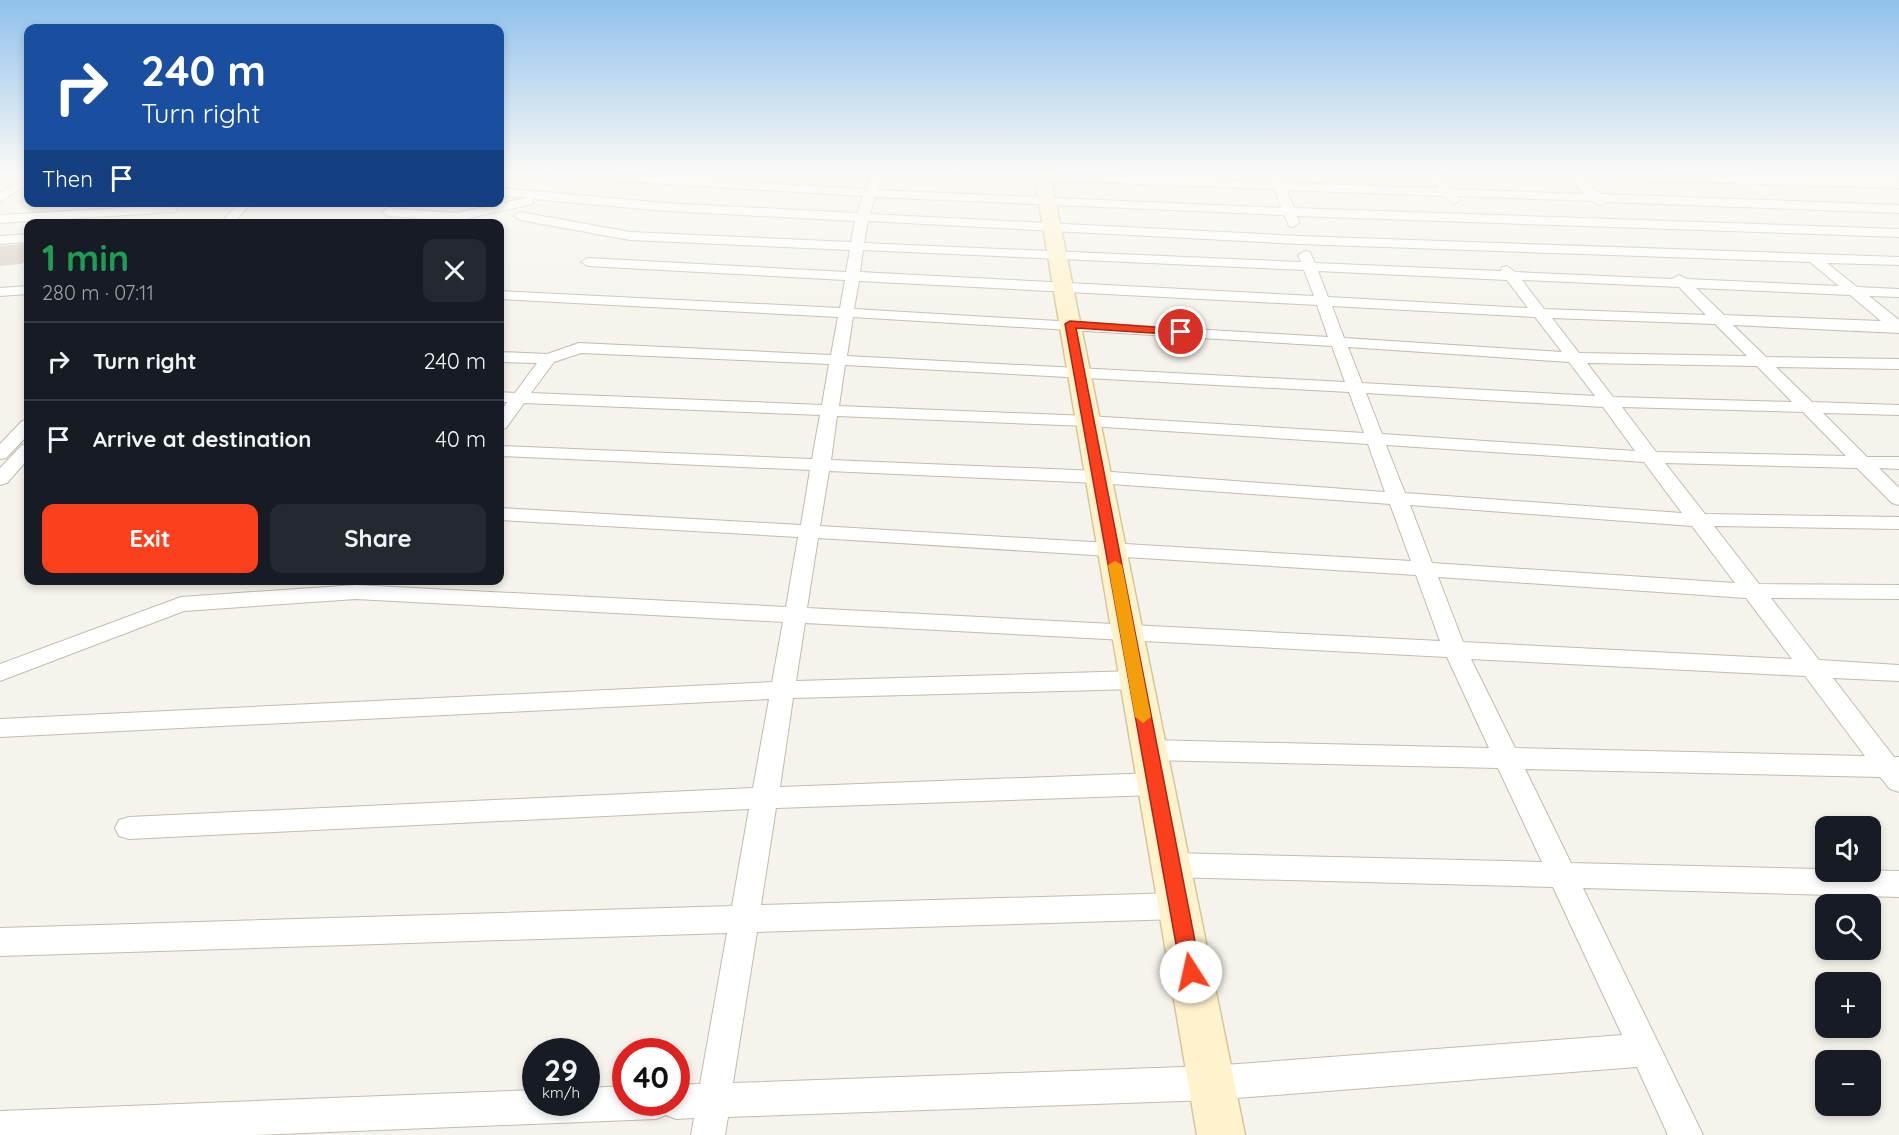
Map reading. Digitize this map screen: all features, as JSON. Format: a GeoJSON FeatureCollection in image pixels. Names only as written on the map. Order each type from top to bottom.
{"type":"FeatureCollection","features":[{"type":"Feature","properties":{"kind":"street"},"geometry":{"type":"LineString","coordinates":[[571,227],[635,237],[857,246],[948,227]]}},
{"type":"Feature","properties":{"kind":"street"},"geometry":{"type":"LineString","coordinates":[[635,237],[645,227]]}},
{"type":"Feature","properties":{"kind":"street"},"geometry":{"type":"LineString","coordinates":[[708,1135],[860,227]]}},
{"type":"Feature","properties":{"kind":"street"},"geometry":{"type":"LineString","coordinates":[[1052,227],[1221,1135]]}},
{"type":"Feature","properties":{"kind":"street"},"geometry":{"type":"LineString","coordinates":[[1089,227],[1150,258],[1513,277],[1899,293]]}},
{"type":"Feature","properties":{"kind":"street"},"geometry":{"type":"LineString","coordinates":[[1203,227],[1299,240],[1899,261]]}},
{"type":"Feature","properties":{"kind":"street"},"geometry":{"type":"LineString","coordinates":[[1294,227],[1455,650],[1686,1135]]}},
{"type":"Feature","properties":{"kind":"street"},"geometry":{"type":"LineString","coordinates":[[1474,227],[1895,772]]}},
{"type":"Feature","properties":{"kind":"street"},"geometry":{"type":"LineString","coordinates":[[1627,227],[1899,499]]}},
{"type":"Feature","properties":{"kind":"street"},"geometry":{"type":"LineString","coordinates":[[1744,227],[1899,233]]}},
{"type":"Feature","properties":{"kind":"street"},"geometry":{"type":"LineString","coordinates":[[1775,228],[1857,291],[1898,327]]}},
{"type":"Feature","properties":{"kind":"street"},"geometry":{"type":"LineString","coordinates":[[0,240],[24,238]]}},
{"type":"Feature","properties":{"kind":"street"},"geometry":{"type":"LineString","coordinates":[[1150,258],[1158,294]]}},
{"type":"Feature","properties":{"kind":"street"},"geometry":{"type":"LineString","coordinates":[[588,261],[1158,294],[1540,313],[1898,327]]}},
{"type":"Feature","properties":{"kind":"street"},"geometry":{"type":"LineString","coordinates":[[0,283],[24,281]]}},
{"type":"Feature","properties":{"kind":"street"},"geometry":{"type":"LineString","coordinates":[[0,292],[24,290]]}},
{"type":"Feature","properties":{"kind":"street"},"geometry":{"type":"LineString","coordinates":[[504,295],[1070,324],[1575,358],[1899,364]]}},
{"type":"Feature","properties":{"kind":"street"},"geometry":{"type":"LineString","coordinates":[[504,357],[548,359],[579,348],[1079,371],[1608,402],[1899,410]]}},
{"type":"Feature","properties":{"kind":"street"},"geometry":{"type":"LineString","coordinates":[[504,418],[548,359]]}},
{"type":"Feature","properties":{"kind":"street"},"geometry":{"type":"LineString","coordinates":[[504,397],[1088,421],[1651,457],[1899,463]]}},
{"type":"Feature","properties":{"kind":"street"},"geometry":{"type":"LineString","coordinates":[[0,454],[24,429]]}},
{"type":"Feature","properties":{"kind":"street"},"geometry":{"type":"LineString","coordinates":[[504,451],[1098,477],[1699,520],[1899,523]]}},
{"type":"Feature","properties":{"kind":"street"},"geometry":{"type":"LineString","coordinates":[[0,479],[24,453]]}},
{"type":"Feature","properties":{"kind":"street"},"geometry":{"type":"LineString","coordinates":[[504,514],[1112,548],[1754,591],[1899,592]]}},
{"type":"Feature","properties":{"kind":"street"},"geometry":{"type":"LineString","coordinates":[[0,672],[181,604],[378,587],[795,616],[1899,673]]}},
{"type":"Feature","properties":{"kind":"street"},"geometry":{"type":"LineString","coordinates":[[0,728],[782,690],[1136,680]]}},
{"type":"Feature","properties":{"kind":"street"},"geometry":{"type":"LineString","coordinates":[[1149,750],[1895,772]]}},
{"type":"Feature","properties":{"kind":"street"},"geometry":{"type":"LineString","coordinates":[[129,828],[764,798],[1155,783]]}},
{"type":"Feature","properties":{"kind":"street"},"geometry":{"type":"LineString","coordinates":[[1171,865],[1899,884]]}},
{"type":"Feature","properties":{"kind":"street"},"geometry":{"type":"LineString","coordinates":[[0,942],[1178,906]]}},
{"type":"Feature","properties":{"kind":"street"},"geometry":{"type":"LineString","coordinates":[[690,1101],[1211,1083],[1645,1050]]}},
{"type":"Feature","properties":{"kind":"street"},"geometry":{"type":"LineString","coordinates":[[0,1128],[612,1104]]}},
{"type":"Feature","properties":{"kind":"building"},"geometry":{"type":"Polygon","coordinates":[[[24,244],[24,262],[0,266],[0,246],[24,244]]]}},
{"type":"Feature","properties":{"kind":"slow traffic"},"geometry":{"type":"LineString","coordinates":[[1115,565],[1143,717]]}},
{"type":"Feature","properties":{"kind":"route"},"geometry":{"type":"LineString","coordinates":[[1181,332],[1070,324],[1191,972]]}}]}
